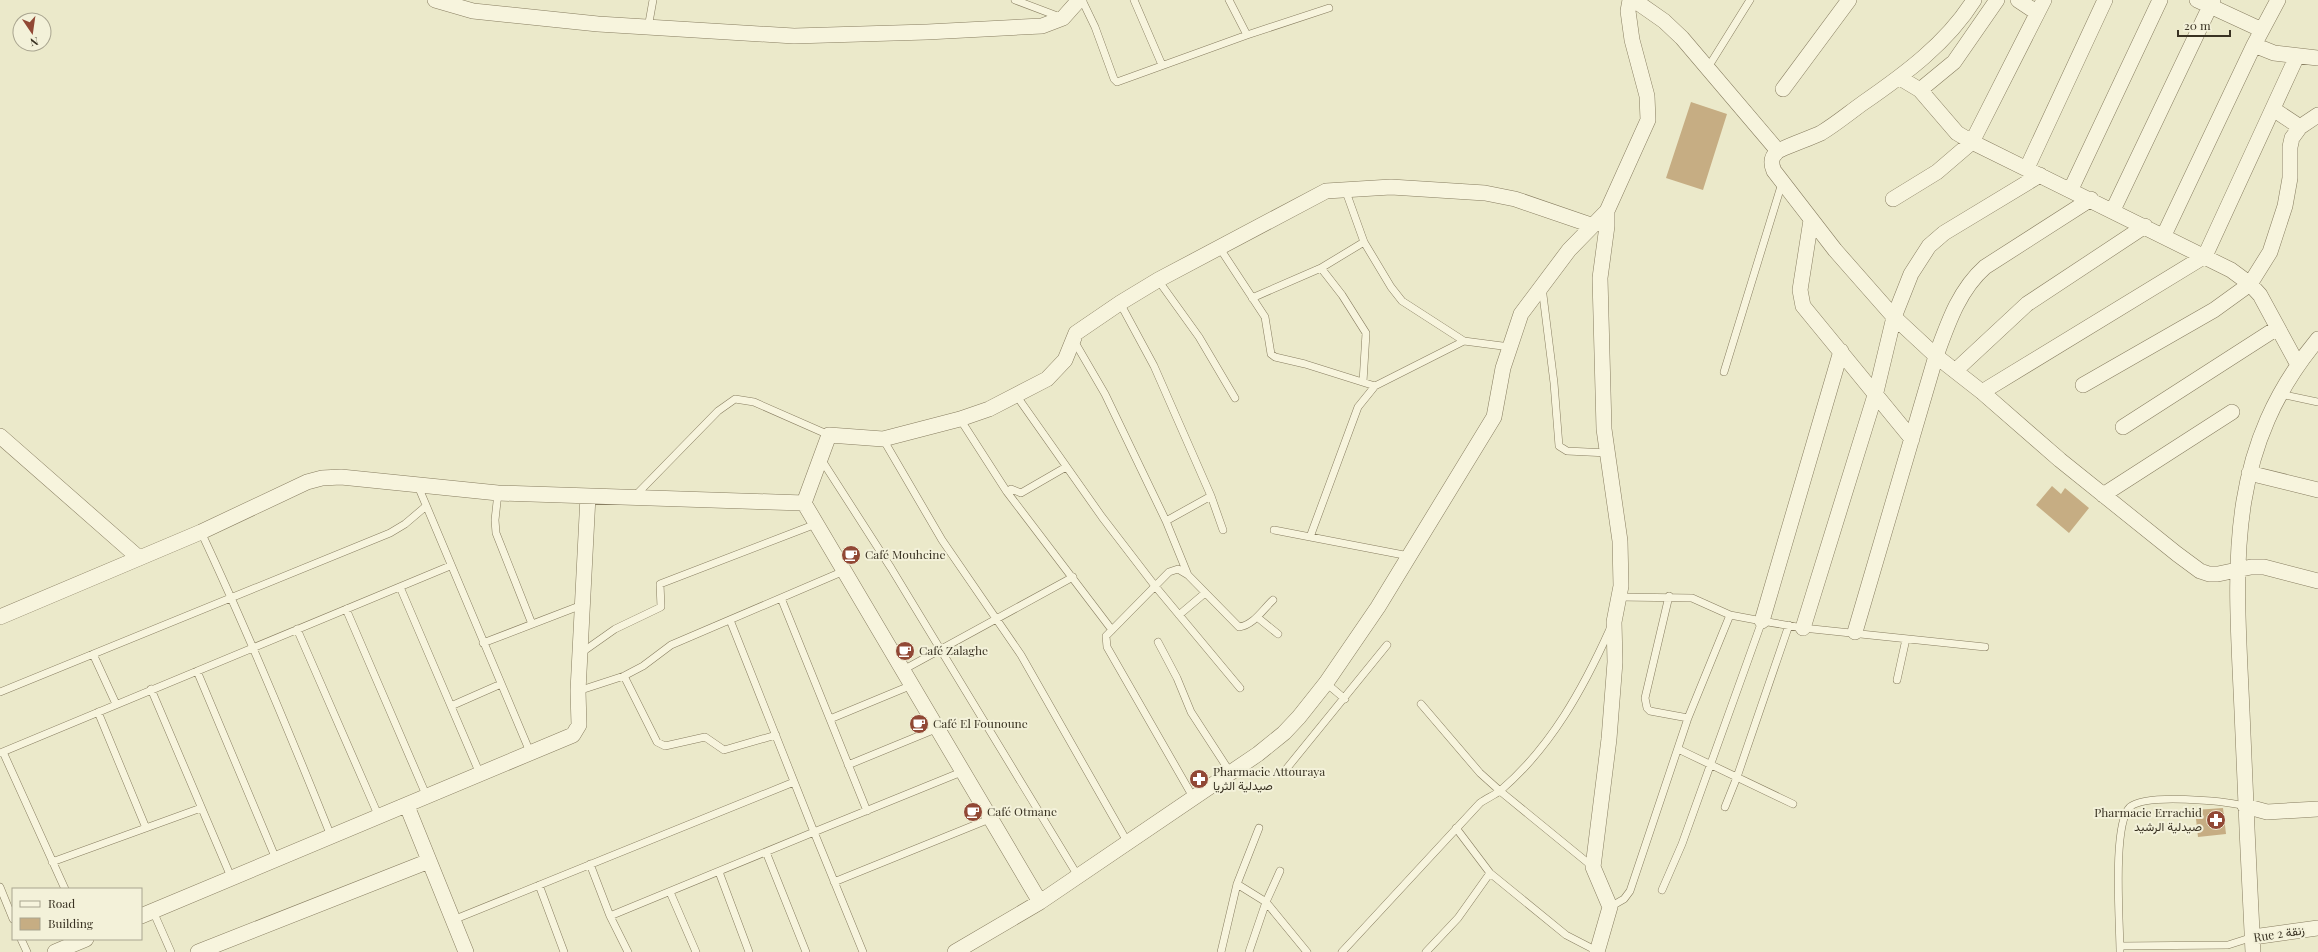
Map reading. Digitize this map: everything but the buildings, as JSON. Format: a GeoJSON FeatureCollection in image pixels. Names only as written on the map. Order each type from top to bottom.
{"type":"FeatureCollection","features":[{"type":"Feature","properties":{"kind":"street"},"geometry":{"type":"LineString","coordinates":[[435,0],[459,8],[481,12],[648,28],[794,36],[1024,27],[1048,24],[1063,18],[1081,0]]}},
{"type":"Feature","properties":{"kind":"street"},"geometry":{"type":"LineString","coordinates":[[1597,952],[1610,907],[1593,867],[1609,739],[1615,662],[1614,622],[1621,586],[1620,541],[1604,429],[1600,278],[1607,226],[1607,211],[1648,120],[1647,96],[1632,40],[1628,11],[1630,0]]}},
{"type":"Feature","properties":{"kind":"street"},"geometry":{"type":"LineString","coordinates":[[1634,0],[1664,21],[1682,38],[1707,70],[1778,151]]}},
{"type":"Feature","properties":{"kind":"street"},"geometry":{"type":"LineString","coordinates":[[1783,89],[1849,0]]}},
{"type":"Feature","properties":{"kind":"street"},"geometry":{"type":"LineString","coordinates":[[1974,0],[1960,22],[1900,78],[1821,133],[1778,151],[1772,157],[1771,164],[1774,171],[1835,250],[1894,317],[1936,356],[1982,392],[2103,495],[2200,571],[2218,574],[2264,567],[2318,581]]}},
{"type":"Feature","properties":{"kind":"street"},"geometry":{"type":"LineString","coordinates":[[1920,90],[1954,62],[1997,0]]}},
{"type":"Feature","properties":{"kind":"street"},"geometry":{"type":"LineString","coordinates":[[1893,198],[1937,172],[1972,142],[2040,6],[2018,0]]}},
{"type":"Feature","properties":{"kind":"street"},"geometry":{"type":"LineString","coordinates":[[1796,626],[1876,392],[1894,317],[1911,274],[1929,246],[1944,233],[2034,171],[2105,0]]}},
{"type":"Feature","properties":{"kind":"street"},"geometry":{"type":"LineString","coordinates":[[2071,189],[2160,0]]}},
{"type":"Feature","properties":{"kind":"street"},"geometry":{"type":"LineString","coordinates":[[2164,235],[2254,45],[2278,0]]}},
{"type":"Feature","properties":{"kind":"street"},"geometry":{"type":"LineString","coordinates":[[2114,210],[2206,2],[2262,30]]}},
{"type":"Feature","properties":{"kind":"street"},"geometry":{"type":"LineString","coordinates":[[2254,45],[2274,53],[2318,58]]}},
{"type":"Feature","properties":{"kind":"street"},"geometry":{"type":"LineString","coordinates":[[1982,392],[2206,256],[2297,56]]}},
{"type":"Feature","properties":{"kind":"street"},"geometry":{"type":"LineString","coordinates":[[1900,78],[1920,90],[1958,133],[1972,142],[2206,256],[2250,284],[2268,307],[2277,328],[2298,365]]}},
{"type":"Feature","properties":{"kind":"street"},"geometry":{"type":"LineString","coordinates":[[2273,109],[2300,127]]}},
{"type":"Feature","properties":{"kind":"street"},"geometry":{"type":"LineString","coordinates":[[2083,385],[2214,310],[2250,284],[2270,252],[2285,206],[2290,178],[2290,147],[2292,138],[2300,127],[2318,115]]}},
{"type":"Feature","properties":{"kind":"street"},"geometry":{"type":"LineString","coordinates":[[1040,902],[992,818],[804,503],[828,435],[883,439],[960,419],[989,409],[1047,379],[1058,369],[1069,354],[1073,339],[1078,331],[1120,303],[1158,280],[1219,247],[1320,194],[1333,189],[1391,187],[1485,193],[1515,199],[1591,225]]}},
{"type":"Feature","properties":{"kind":"street"},"geometry":{"type":"LineString","coordinates":[[1855,632],[1936,356],[1952,316],[1971,279],[1985,267],[2091,199]]}},
{"type":"Feature","properties":{"kind":"street"},"geometry":{"type":"LineString","coordinates":[[955,952],[1040,902],[1128,843],[1284,733],[1326,683],[1410,556],[1494,417],[1510,347],[1521,314],[1569,250],[1591,225],[1607,211]]}},
{"type":"Feature","properties":{"kind":"street"},"geometry":{"type":"LineString","coordinates":[[1811,220],[1800,290],[1800,298],[1807,314],[1842,351],[1912,439]]}},
{"type":"Feature","properties":{"kind":"street"},"geometry":{"type":"LineString","coordinates":[[1955,371],[2027,304],[2145,226]]}},
{"type":"Feature","properties":{"kind":"street"},"geometry":{"type":"LineString","coordinates":[[2123,427],[2277,328]]}},
{"type":"Feature","properties":{"kind":"street"},"geometry":{"type":"LineString","coordinates":[[2253,952],[2237,612],[2242,504],[2249,473],[2279,394],[2298,365],[2318,339]]}},
{"type":"Feature","properties":{"kind":"street"},"geometry":{"type":"LineString","coordinates":[[1762,621],[1842,351]]}},
{"type":"Feature","properties":{"kind":"street"},"geometry":{"type":"LineString","coordinates":[[2103,495],[2232,412]]}},
{"type":"Feature","properties":{"kind":"street"},"geometry":{"type":"LineString","coordinates":[[0,436],[139,558]]}},
{"type":"Feature","properties":{"kind":"street"},"geometry":{"type":"LineString","coordinates":[[2249,473],[2318,490]]}},
{"type":"Feature","properties":{"kind":"street"},"geometry":{"type":"LineString","coordinates":[[0,617],[201,532],[315,479],[341,477],[498,493],[804,503]]}},
{"type":"Feature","properties":{"kind":"street"},"geometry":{"type":"LineString","coordinates":[[147,914],[231,877],[379,818],[530,752],[573,735],[577,730],[588,496]]}},
{"type":"Feature","properties":{"kind":"street"},"geometry":{"type":"LineString","coordinates":[[407,806],[453,920],[462,951]]}},
{"type":"Feature","properties":{"kind":"street"},"geometry":{"type":"LineString","coordinates":[[2245,806],[2267,812],[2318,809]]}},
{"type":"Feature","properties":{"kind":"street"},"geometry":{"type":"LineString","coordinates":[[198,952],[429,861]]}},
{"type":"Feature","properties":{"kind":"street","name":"Rue 2 زنقة"},"geometry":{"type":"LineString","coordinates":[[2253,937],[2318,928]]}},
{"type":"Feature","properties":{"kind":"street"},"geometry":{"type":"LineString","coordinates":[[55,952],[84,940]]}},
{"type":"Feature","properties":{"kind":"lane"},"geometry":{"type":"LineString","coordinates":[[648,28],[654,0]]}},
{"type":"Feature","properties":{"kind":"lane"},"geometry":{"type":"LineString","coordinates":[[1015,0],[1063,18]]}},
{"type":"Feature","properties":{"kind":"lane"},"geometry":{"type":"LineString","coordinates":[[1081,0],[1095,27],[1116,81],[1329,8]]}},
{"type":"Feature","properties":{"kind":"lane"},"geometry":{"type":"LineString","coordinates":[[1134,0],[1162,64]]}},
{"type":"Feature","properties":{"kind":"lane"},"geometry":{"type":"LineString","coordinates":[[1229,0],[1247,35]]}},
{"type":"Feature","properties":{"kind":"lane"},"geometry":{"type":"LineString","coordinates":[[1707,70],[1750,0]]}},
{"type":"Feature","properties":{"kind":"lane"},"geometry":{"type":"LineString","coordinates":[[1724,372],[1782,183]]}},
{"type":"Feature","properties":{"kind":"lane"},"geometry":{"type":"LineString","coordinates":[[1345,189],[1364,242],[1391,287],[1402,301],[1464,341],[1510,347]]}},
{"type":"Feature","properties":{"kind":"lane"},"geometry":{"type":"LineString","coordinates":[[1252,298],[1321,268],[1364,242]]}},
{"type":"Feature","properties":{"kind":"lane"},"geometry":{"type":"LineString","coordinates":[[1219,247],[1265,317],[1271,354],[1275,357],[1305,364],[1375,386]]}},
{"type":"Feature","properties":{"kind":"lane"},"geometry":{"type":"LineString","coordinates":[[1321,268],[1342,295],[1366,334],[1363,382]]}},
{"type":"Feature","properties":{"kind":"lane"},"geometry":{"type":"LineString","coordinates":[[1158,280],[1199,337],[1235,398]]}},
{"type":"Feature","properties":{"kind":"lane"},"geometry":{"type":"LineString","coordinates":[[1542,287],[1554,383],[1559,446],[1567,451],[1608,453]]}},
{"type":"Feature","properties":{"kind":"lane"},"geometry":{"type":"LineString","coordinates":[[1120,303],[1154,366],[1211,496],[1223,530]]}},
{"type":"Feature","properties":{"kind":"lane"},"geometry":{"type":"LineString","coordinates":[[1073,339],[1105,394],[1166,521],[1188,575]]}},
{"type":"Feature","properties":{"kind":"lane"},"geometry":{"type":"LineString","coordinates":[[1310,537],[1358,407],[1365,395],[1375,386],[1464,341]]}},
{"type":"Feature","properties":{"kind":"lane"},"geometry":{"type":"LineString","coordinates":[[2279,394],[2318,402]]}},
{"type":"Feature","properties":{"kind":"lane"},"geometry":{"type":"LineString","coordinates":[[1016,395],[1066,466],[1155,586],[1240,688]]}},
{"type":"Feature","properties":{"kind":"lane"},"geometry":{"type":"LineString","coordinates":[[633,497],[718,411],[735,399],[754,402],[828,435]]}},
{"type":"Feature","properties":{"kind":"lane"},"geometry":{"type":"LineString","coordinates":[[960,419],[1007,492],[1112,630]]}},
{"type":"Feature","properties":{"kind":"lane"},"geometry":{"type":"LineString","coordinates":[[883,439],[942,540],[1021,655],[1128,843]]}},
{"type":"Feature","properties":{"kind":"lane"},"geometry":{"type":"LineString","coordinates":[[820,458],[942,650],[1078,876]]}},
{"type":"Feature","properties":{"kind":"lane"},"geometry":{"type":"LineString","coordinates":[[1007,492],[1011,489],[1021,493],[1066,466]]}},
{"type":"Feature","properties":{"kind":"lane"},"geometry":{"type":"LineString","coordinates":[[418,486],[425,507],[530,752]]}},
{"type":"Feature","properties":{"kind":"lane"},"geometry":{"type":"LineString","coordinates":[[498,493],[495,520],[496,533],[532,624]]}},
{"type":"Feature","properties":{"kind":"lane"},"geometry":{"type":"LineString","coordinates":[[1166,521],[1211,496]]}},
{"type":"Feature","properties":{"kind":"lane"},"geometry":{"type":"LineString","coordinates":[[0,692],[390,533],[405,524],[425,507]]}},
{"type":"Feature","properties":{"kind":"lane"},"geometry":{"type":"LineString","coordinates":[[580,654],[615,629],[661,607],[660,584],[816,524]]}},
{"type":"Feature","properties":{"kind":"lane"},"geometry":{"type":"LineString","coordinates":[[1274,530],[1410,556]]}},
{"type":"Feature","properties":{"kind":"lane"},"geometry":{"type":"LineString","coordinates":[[201,532],[254,649],[331,836]]}},
{"type":"Feature","properties":{"kind":"lane"},"geometry":{"type":"LineString","coordinates":[[65,888],[1,753],[151,689],[254,649],[298,629],[450,566]]}},
{"type":"Feature","properties":{"kind":"lane"},"geometry":{"type":"LineString","coordinates":[[1193,797],[1107,647],[1106,636],[1155,586],[1173,570],[1178,569],[1188,575],[1239,626],[1243,626],[1257,617],[1262,610],[1274,600]]}},
{"type":"Feature","properties":{"kind":"lane"},"geometry":{"type":"LineString","coordinates":[[578,691],[624,676],[643,666],[671,645],[844,571]]}},
{"type":"Feature","properties":{"kind":"lane"},"geometry":{"type":"LineString","coordinates":[[904,670],[1073,577]]}},
{"type":"Feature","properties":{"kind":"lane"},"geometry":{"type":"LineString","coordinates":[[400,587],[480,774]]}},
{"type":"Feature","properties":{"kind":"lane"},"geometry":{"type":"LineString","coordinates":[[1180,615],[1205,593]]}},
{"type":"Feature","properties":{"kind":"lane"},"geometry":{"type":"LineString","coordinates":[[1669,596],[1645,698],[1646,705],[1650,711],[1688,718]]}},
{"type":"Feature","properties":{"kind":"lane"},"geometry":{"type":"LineString","coordinates":[[1619,597],[1669,596],[1692,598],[1730,614],[1762,621],[1906,639],[1985,647]]}},
{"type":"Feature","properties":{"kind":"lane"},"geometry":{"type":"LineString","coordinates":[[781,598],[867,811]]}},
{"type":"Feature","properties":{"kind":"lane"},"geometry":{"type":"LineString","coordinates":[[483,643],[582,605]]}},
{"type":"Feature","properties":{"kind":"lane"},"geometry":{"type":"LineString","coordinates":[[346,609],[428,797]]}},
{"type":"Feature","properties":{"kind":"lane"},"geometry":{"type":"LineString","coordinates":[[1610,907],[1624,899],[1630,891],[1688,718],[1730,614]]}},
{"type":"Feature","properties":{"kind":"lane"},"geometry":{"type":"LineString","coordinates":[[1257,617],[1278,634]]}},
{"type":"Feature","properties":{"kind":"lane"},"geometry":{"type":"LineString","coordinates":[[730,620],[834,882],[864,952]]}},
{"type":"Feature","properties":{"kind":"lane"},"geometry":{"type":"LineString","coordinates":[[1662,890],[1682,844],[1762,621]]}},
{"type":"Feature","properties":{"kind":"lane"},"geometry":{"type":"LineString","coordinates":[[1342,952],[1480,803],[1500,791],[1530,762],[1565,717],[1614,622]]}},
{"type":"Feature","properties":{"kind":"lane"},"geometry":{"type":"LineString","coordinates":[[1725,807],[1796,626]]}},
{"type":"Feature","properties":{"kind":"lane"},"geometry":{"type":"LineString","coordinates":[[298,629],[379,818]]}},
{"type":"Feature","properties":{"kind":"lane"},"geometry":{"type":"LineString","coordinates":[[1897,680],[1906,639]]}},
{"type":"Feature","properties":{"kind":"lane"},"geometry":{"type":"LineString","coordinates":[[1158,642],[1177,678],[1191,712],[1230,772]]}},
{"type":"Feature","properties":{"kind":"lane"},"geometry":{"type":"LineString","coordinates":[[1283,773],[1345,699],[1387,645]]}},
{"type":"Feature","properties":{"kind":"lane"},"geometry":{"type":"LineString","coordinates":[[93,654],[116,704]]}},
{"type":"Feature","properties":{"kind":"lane"},"geometry":{"type":"LineString","coordinates":[[197,671],[276,859]]}},
{"type":"Feature","properties":{"kind":"lane"},"geometry":{"type":"LineString","coordinates":[[624,676],[652,737],[657,742],[665,746],[705,737],[709,738],[719,748],[724,750],[776,735]]}},
{"type":"Feature","properties":{"kind":"lane"},"geometry":{"type":"LineString","coordinates":[[1326,683],[1345,699]]}},
{"type":"Feature","properties":{"kind":"lane"},"geometry":{"type":"LineString","coordinates":[[451,706],[501,684]]}},
{"type":"Feature","properties":{"kind":"lane"},"geometry":{"type":"LineString","coordinates":[[830,719],[912,685]]}},
{"type":"Feature","properties":{"kind":"lane"},"geometry":{"type":"LineString","coordinates":[[151,689],[231,877]]}},
{"type":"Feature","properties":{"kind":"lane"},"geometry":{"type":"LineString","coordinates":[[1421,704],[1476,768],[1500,791],[1593,867]]}},
{"type":"Feature","properties":{"kind":"lane"},"geometry":{"type":"LineString","coordinates":[[98,712],[146,828]]}},
{"type":"Feature","properties":{"kind":"lane"},"geometry":{"type":"LineString","coordinates":[[848,765],[938,728]]}},
{"type":"Feature","properties":{"kind":"lane"},"geometry":{"type":"LineString","coordinates":[[1678,749],[1793,804]]}},
{"type":"Feature","properties":{"kind":"lane"},"geometry":{"type":"LineString","coordinates":[[610,916],[964,771]]}},
{"type":"Feature","properties":{"kind":"lane"},"geometry":{"type":"LineString","coordinates":[[453,920],[794,782]]}},
{"type":"Feature","properties":{"kind":"lane"},"geometry":{"type":"LineString","coordinates":[[2120,949],[2119,848],[2121,829],[2129,808],[2141,802],[2172,799],[2222,802],[2245,806]]}},
{"type":"Feature","properties":{"kind":"lane"},"geometry":{"type":"LineString","coordinates":[[52,862],[201,808]]}},
{"type":"Feature","properties":{"kind":"lane"},"geometry":{"type":"LineString","coordinates":[[834,882],[992,818]]}},
{"type":"Feature","properties":{"kind":"lane"},"geometry":{"type":"LineString","coordinates":[[1220,952],[1237,884],[1259,828]]}},
{"type":"Feature","properties":{"kind":"lane"},"geometry":{"type":"LineString","coordinates":[[1456,828],[1490,873],[1566,935],[1597,952]]}},
{"type":"Feature","properties":{"kind":"lane"},"geometry":{"type":"LineString","coordinates":[[766,852],[806,952]]}},
{"type":"Feature","properties":{"kind":"lane"},"geometry":{"type":"LineString","coordinates":[[590,864],[610,916],[628,952]]}},
{"type":"Feature","properties":{"kind":"lane"},"geometry":{"type":"LineString","coordinates":[[1249,952],[1266,902],[1280,871]]}},
{"type":"Feature","properties":{"kind":"lane"},"geometry":{"type":"LineString","coordinates":[[719,872],[749,952]]}},
{"type":"Feature","properties":{"kind":"lane"},"geometry":{"type":"LineString","coordinates":[[1426,952],[1458,918],[1490,873]]}},
{"type":"Feature","properties":{"kind":"lane"},"geometry":{"type":"LineString","coordinates":[[1237,884],[1266,902],[1307,952]]}},
{"type":"Feature","properties":{"kind":"lane"},"geometry":{"type":"LineString","coordinates":[[539,885],[564,952]]}},
{"type":"Feature","properties":{"kind":"lane"},"geometry":{"type":"LineString","coordinates":[[0,887],[12,917]]}},
{"type":"Feature","properties":{"kind":"lane"},"geometry":{"type":"LineString","coordinates":[[670,892],[696,952]]}},
{"type":"Feature","properties":{"kind":"lane"},"geometry":{"type":"LineString","coordinates":[[147,914],[171,952]]}},
{"type":"Feature","properties":{"kind":"lane","name":"Rue 2 زنقة"},"geometry":{"type":"LineString","coordinates":[[2120,949],[2228,945],[2253,937]]}},
{"type":"Feature","properties":{"kind":"lane"},"geometry":{"type":"LineString","coordinates":[[21,940],[27,952]]}},
{"type":"Feature","properties":{"kind":"place","name":"Café Mouhcine"},"geometry":{"type":"Point","coordinates":[851,555]}},
{"type":"Feature","properties":{"kind":"place","name":"Café Zalaghe"},"geometry":{"type":"Point","coordinates":[905,651]}},
{"type":"Feature","properties":{"kind":"place","name":"Café El Founoune"},"geometry":{"type":"Point","coordinates":[919,724]}},
{"type":"Feature","properties":{"kind":"place","name":"Pharmacie Attouraya صيدلية الثريا"},"geometry":{"type":"Point","coordinates":[1199,779]}},
{"type":"Feature","properties":{"kind":"place","name":"Café Otmane"},"geometry":{"type":"Point","coordinates":[973,812]}},
{"type":"Feature","properties":{"kind":"place","name":"Pharmacie Errachid صيدلية الرشيد"},"geometry":{"type":"Point","coordinates":[2216,820]}}]}
